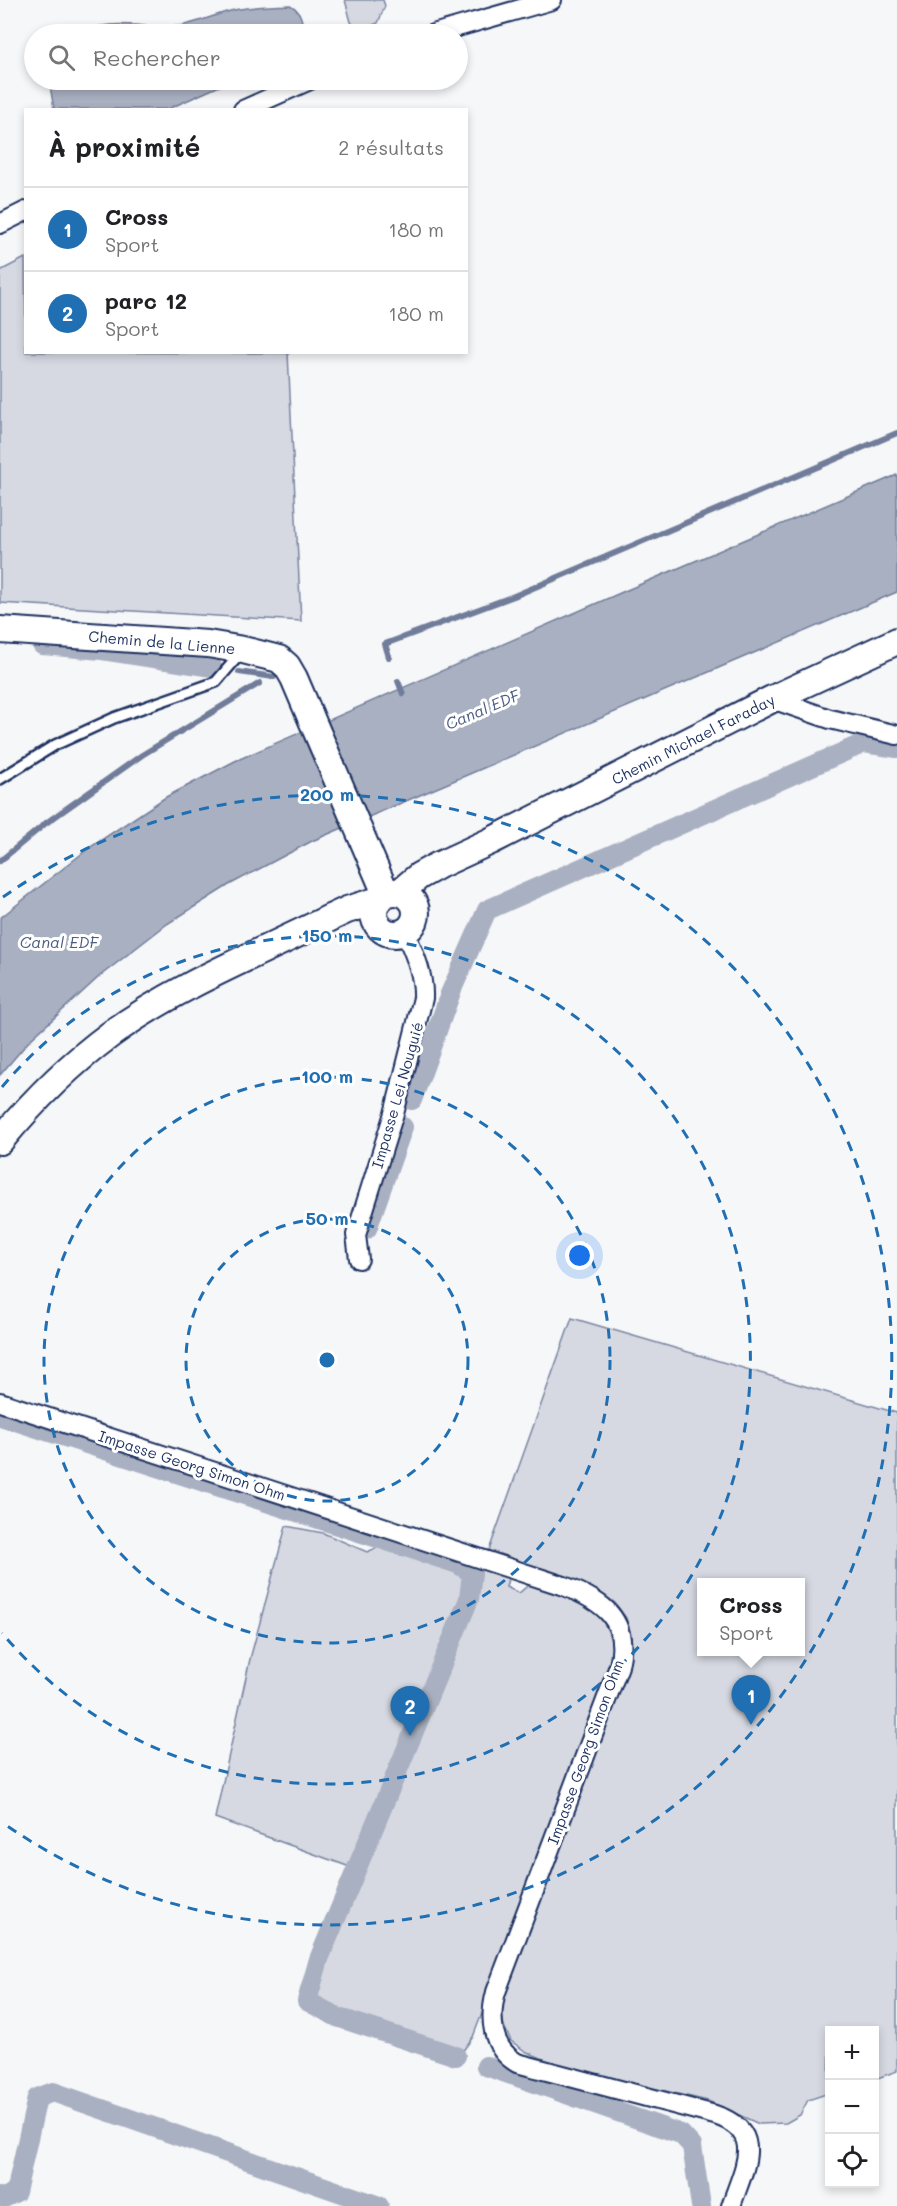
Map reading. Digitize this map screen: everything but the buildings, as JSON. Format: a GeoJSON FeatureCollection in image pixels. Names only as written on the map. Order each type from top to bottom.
{"type":"FeatureCollection","features":[{"type":"Feature","properties":{"kind":"main road","name":"Chemin de la Lienne"},"geometry":{"type":"LineString","coordinates":[[0,630],[208,644],[279,659],[287,666],[294,678],[373,866],[394,909]]}},
{"type":"Feature","properties":{"kind":"main road","name":"Chemin Michael Faraday"},"geometry":{"type":"LineString","coordinates":[[394,909],[432,886],[442,876],[491,841],[772,699],[897,641]]}},
{"type":"Feature","properties":{"kind":"main road"},"geometry":{"type":"LineString","coordinates":[[0,1142],[27,1109],[60,1075],[111,1034],[168,998],[342,912],[394,909]]}},
{"type":"Feature","properties":{"kind":"street"},"geometry":{"type":"LineString","coordinates":[[467,24],[544,1]]}},
{"type":"Feature","properties":{"kind":"street"},"geometry":{"type":"LineString","coordinates":[[247,108],[288,90]]}},
{"type":"Feature","properties":{"kind":"street"},"geometry":{"type":"LineString","coordinates":[[0,224],[24,212]]}},
{"type":"Feature","properties":{"kind":"street"},"geometry":{"type":"LineString","coordinates":[[772,699],[830,719],[897,735]]}},
{"type":"Feature","properties":{"kind":"street","name":"Impasse Lei Nouguié"},"geometry":{"type":"LineString","coordinates":[[359,1259],[356,1235],[395,1110],[423,998],[418,965],[394,909]]}},
{"type":"Feature","properties":{"kind":"street","name":"Impasse Georg Simon Ohm"},"geometry":{"type":"LineString","coordinates":[[0,1402],[564,1586],[598,1601],[611,1614],[621,1638],[619,1666],[496,1992],[492,2007],[493,2026],[500,2046],[510,2059],[517,2063],[715,2115],[739,2127],[747,2141],[748,2156],[731,2206]]}},
{"type":"Feature","properties":{"kind":"lane"},"geometry":{"type":"LineString","coordinates":[[0,779],[65,740],[123,714],[216,682],[243,650]]}},
{"type":"Feature","properties":{"kind":"shaded area"},"geometry":{"type":"Polygon","coordinates":[[[345,0],[383,0],[385,6],[378,23],[353,24],[345,0]]]}},
{"type":"Feature","properties":{"kind":"shaded area"},"geometry":{"type":"Polygon","coordinates":[[[24,259],[24,354],[288,354],[301,621],[0,603],[0,271],[24,259]]]}},
{"type":"Feature","properties":{"kind":"shaded area"},"geometry":{"type":"Polygon","coordinates":[[[572,1318],[897,1413],[897,2071],[879,2078],[879,2026],[825,2026],[825,2094],[808,2100],[800,2115],[786,2123],[759,2124],[708,2101],[562,2067],[525,2051],[511,2041],[504,2026],[501,2010],[509,1982],[618,1689],[631,1636],[626,1618],[615,1603],[598,1591],[551,1571],[488,1553],[572,1318]]]}},
{"type":"Feature","properties":{"kind":"shaded area"},"geometry":{"type":"Polygon","coordinates":[[[286,1526],[323,1533],[367,1552],[393,1541],[509,1575],[506,1587],[519,1593],[532,1582],[583,1600],[610,1624],[616,1662],[473,2037],[462,2052],[312,1999],[361,1871],[215,1818],[250,1659],[286,1526]]]}},
{"type":"Feature","properties":{"kind":"water"},"geometry":{"type":"Polygon","coordinates":[[[290,5],[299,14],[302,24],[189,24],[234,10],[290,5]]]}},
{"type":"Feature","properties":{"kind":"water"},"geometry":{"type":"Polygon","coordinates":[[[51,90],[211,90],[170,108],[54,108],[51,90]]]}},
{"type":"Feature","properties":{"kind":"water","name":"Canal EDF"},"geometry":{"type":"Polygon","coordinates":[[[897,475],[897,592],[312,841],[229,885],[167,924],[100,976],[30,1040],[0,1075],[0,918],[89,848],[166,797],[235,761],[897,475]]]}},
{"type":"Feature","properties":{"kind":"waterway"},"geometry":{"type":"LineString","coordinates":[[389,657],[385,644],[514,596],[897,433]]}},
{"type":"Feature","properties":{"kind":"waterway"},"geometry":{"type":"LineString","coordinates":[[42,645],[102,650],[212,667]]}},
{"type":"Feature","properties":{"kind":"waterway"},"geometry":{"type":"LineString","coordinates":[[239,672],[274,677]]}},
{"type":"Feature","properties":{"kind":"waterway"},"geometry":{"type":"LineString","coordinates":[[398,681],[403,694]]}},
{"type":"Feature","properties":{"kind":"waterway"},"geometry":{"type":"LineString","coordinates":[[0,861],[46,823],[142,755],[260,683]]}},
{"type":"Feature","properties":{"kind":"waterway"},"geometry":{"type":"LineString","coordinates":[[449,996],[487,910],[864,743],[897,748]]}},
{"type":"Feature","properties":{"kind":"waterway"},"geometry":{"type":"LineString","coordinates":[[412,1100],[451,992]]}},
{"type":"Feature","properties":{"kind":"waterway"},"geometry":{"type":"LineString","coordinates":[[367,1229],[403,1127]]}},
{"type":"Feature","properties":{"kind":"waterway"},"geometry":{"type":"LineString","coordinates":[[0,1416],[458,1564],[472,1573],[469,1599],[319,1959],[307,2001],[337,2017],[456,2056]]}},
{"type":"Feature","properties":{"kind":"waterway"},"geometry":{"type":"LineString","coordinates":[[486,2066],[681,2134],[692,2146],[701,2206]]}},
{"type":"Feature","properties":{"kind":"waterway"},"geometry":{"type":"LineString","coordinates":[[0,2197],[4,2198],[16,2192],[37,2098],[53,2092],[379,2206]]}},
{"type":"Feature","properties":{"kind":"place","name":"Cross"},"geometry":{"type":"Point","coordinates":[751,1725]}},
{"type":"Feature","properties":{"kind":"place","name":"parc 12"},"geometry":{"type":"Point","coordinates":[410,1736]}}]}
